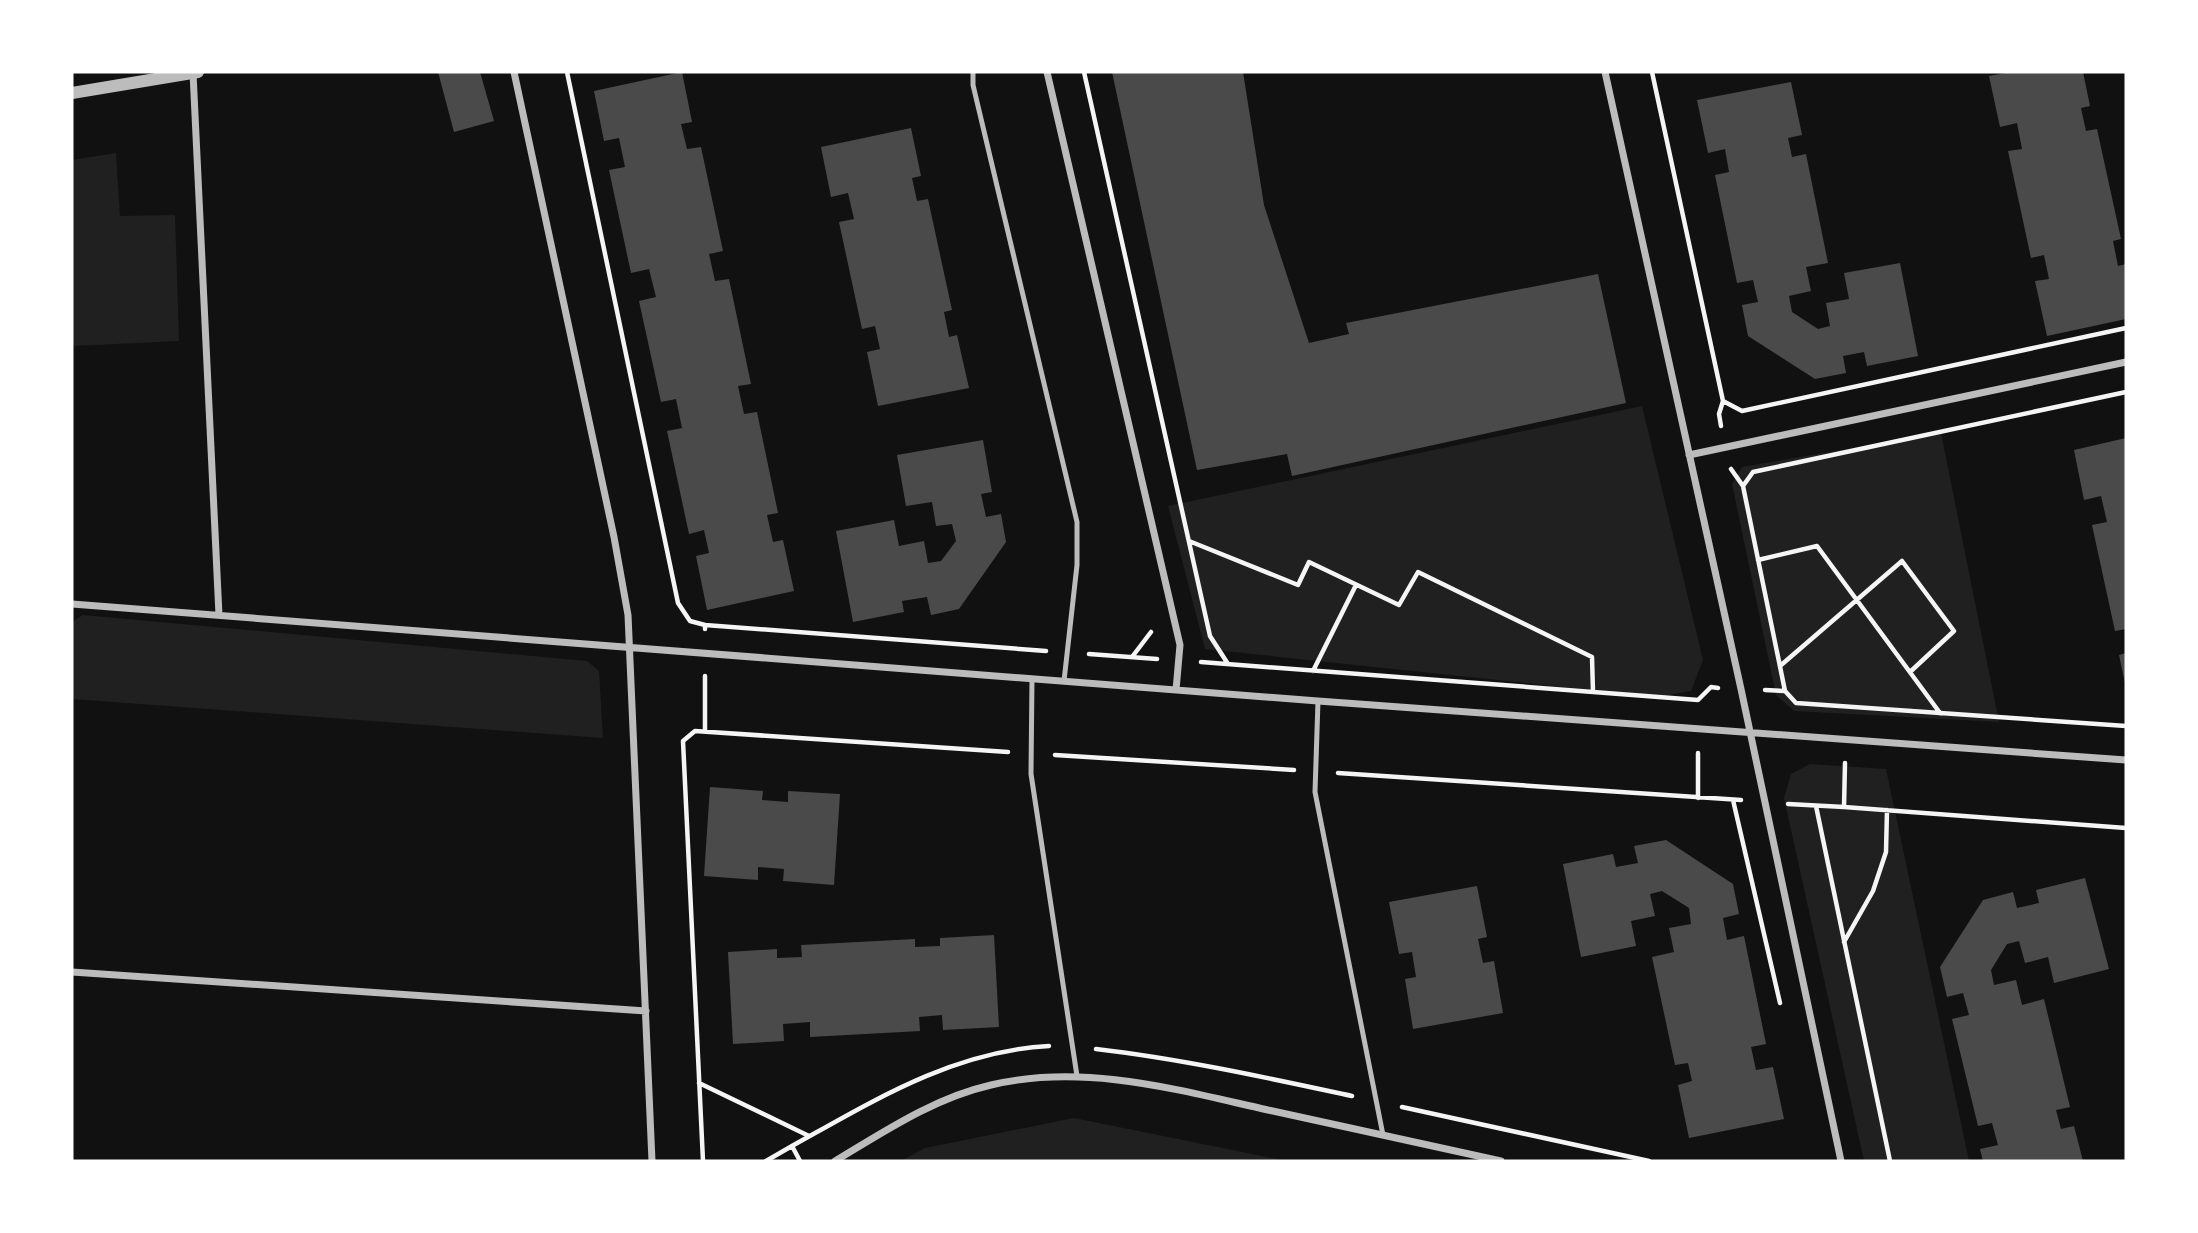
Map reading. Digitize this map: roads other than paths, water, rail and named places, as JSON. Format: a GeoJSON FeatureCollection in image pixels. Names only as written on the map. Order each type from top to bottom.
{"type":"FeatureCollection","features":[{"type":"Feature","properties":{"kind":"street"},"geometry":{"type":"LineString","coordinates":[[72,93],[196,72],[219,615]]}},
{"type":"Feature","properties":{"kind":"street"},"geometry":{"type":"LineString","coordinates":[[514,72],[625,594],[630,647],[652,1161]]}},
{"type":"Feature","properties":{"kind":"street"},"geometry":{"type":"LineString","coordinates":[[1047,72],[1180,645],[1176,690]]}},
{"type":"Feature","properties":{"kind":"street"},"geometry":{"type":"LineString","coordinates":[[1605,72],[1751,733],[1840,1161]]}},
{"type":"Feature","properties":{"kind":"street"},"geometry":{"type":"LineString","coordinates":[[1689,455],[2126,362]]}},
{"type":"Feature","properties":{"kind":"street"},"geometry":{"type":"LineString","coordinates":[[72,604],[1318,701],[2126,760]]}},
{"type":"Feature","properties":{"kind":"street"},"geometry":{"type":"LineString","coordinates":[[72,972],[646,1011]]}},
{"type":"Feature","properties":{"kind":"street"},"geometry":{"type":"LineString","coordinates":[[835,1161],[917,1112],[953,1097],[991,1085],[1023,1079],[1077,1076],[1151,1084],[1501,1161]]}},
{"type":"Feature","properties":{"kind":"lane"},"geometry":{"type":"LineString","coordinates":[[972,72],[972,85],[1077,522],[1077,565],[1064,681]]}},
{"type":"Feature","properties":{"kind":"lane"},"geometry":{"type":"LineString","coordinates":[[1032,679],[1031,774],[1077,1076]]}},
{"type":"Feature","properties":{"kind":"lane"},"geometry":{"type":"LineString","coordinates":[[1318,701],[1315,792],[1383,1135]]}}]}
